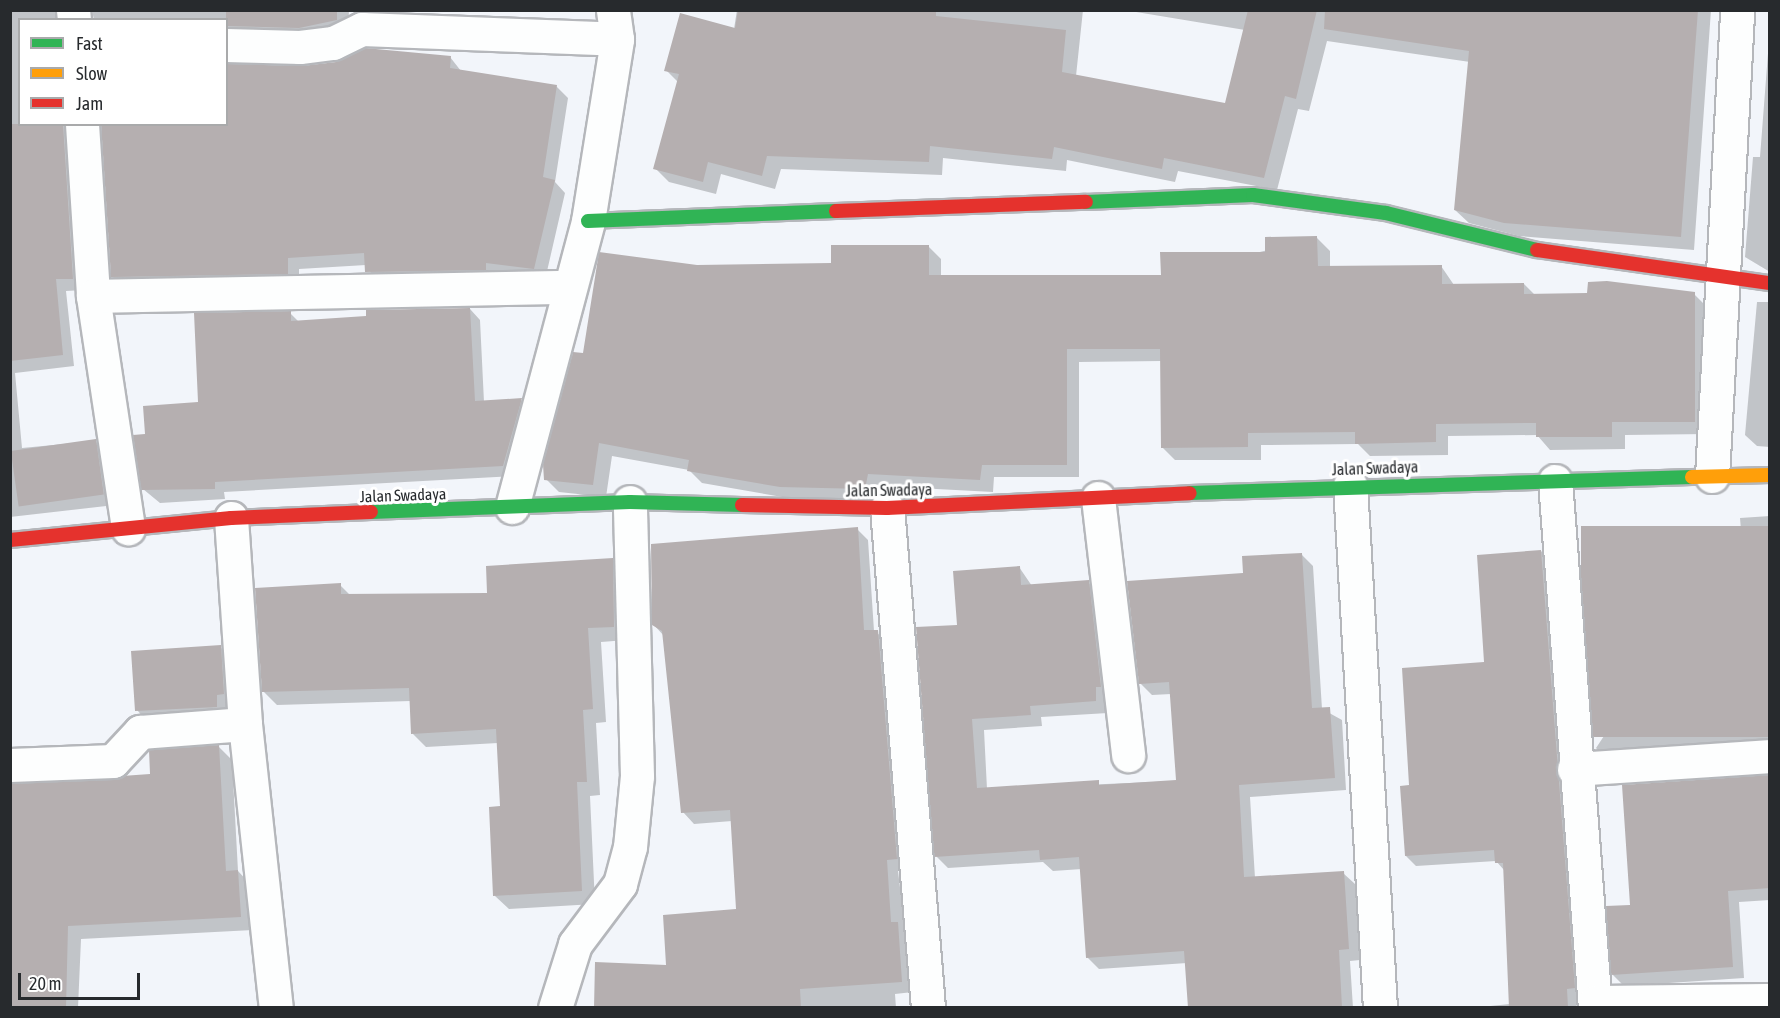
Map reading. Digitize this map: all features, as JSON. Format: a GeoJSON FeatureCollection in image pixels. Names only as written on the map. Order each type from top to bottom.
{"type":"FeatureCollection","features":[{"type":"Feature","properties":{"kind":"street"},"geometry":{"type":"LineString","coordinates":[[1712,476],[1737,10]]}},
{"type":"Feature","properties":{"kind":"street"},"geometry":{"type":"LineString","coordinates":[[228,45],[300,47],[333,42],[362,20],[615,25],[588,221],[567,287],[512,507]]}},
{"type":"Feature","properties":{"kind":"street"},"geometry":{"type":"LineString","coordinates":[[82,126],[93,296],[128,528]]}},
{"type":"Feature","properties":{"kind":"street"},"geometry":{"type":"LineString","coordinates":[[588,221],[1253,195],[1386,213],[1570,258],[1724,280],[1770,283]]}},
{"type":"Feature","properties":{"kind":"street"},"geometry":{"type":"LineString","coordinates":[[93,296],[567,287]]}},
{"type":"Feature","properties":{"kind":"street","name":"Jalan Swadaya"},"geometry":{"type":"LineString","coordinates":[[10,540],[231,518],[630,502],[887,508],[1350,484],[1770,475]]}},
{"type":"Feature","properties":{"kind":"street"},"geometry":{"type":"LineString","coordinates":[[1555,480],[1574,769],[1595,1005],[1770,1000]]}},
{"type":"Feature","properties":{"kind":"street"},"geometry":{"type":"LineString","coordinates":[[1350,484],[1380,1008]]}},
{"type":"Feature","properties":{"kind":"street"},"geometry":{"type":"LineString","coordinates":[[1098,498],[1128,755]]}},
{"type":"Feature","properties":{"kind":"street"},"geometry":{"type":"LineString","coordinates":[[555,1008],[575,944],[620,884],[630,847],[637,776],[630,502]]}},
{"type":"Feature","properties":{"kind":"street"},"geometry":{"type":"LineString","coordinates":[[887,508],[928,1008]]}},
{"type":"Feature","properties":{"kind":"street"},"geometry":{"type":"LineString","coordinates":[[231,518],[245,724],[276,1008]]}},
{"type":"Feature","properties":{"kind":"street"},"geometry":{"type":"LineString","coordinates":[[10,765],[113,761],[140,732],[245,724]]}},
{"type":"Feature","properties":{"kind":"street"},"geometry":{"type":"LineString","coordinates":[[1574,769],[1770,756]]}},
{"type":"Feature","properties":{"kind":"building"},"geometry":{"type":"Polygon","coordinates":[[[226,10],[337,10],[337,20],[299,28],[228,26],[228,18],[226,18],[226,10]]]}},
{"type":"Feature","properties":{"kind":"building"},"geometry":{"type":"Polygon","coordinates":[[[738,10],[936,10],[936,16],[1066,30],[1062,72],[1225,103],[1248,10],[1317,10],[1296,99],[1285,96],[1264,178],[1164,158],[1162,169],[1054,147],[1052,159],[930,146],[929,162],[767,156],[762,176],[708,162],[703,182],[653,169],[679,74],[664,71],[680,13],[735,28],[738,10]]]}},
{"type":"Feature","properties":{"kind":"building"},"geometry":{"type":"Polygon","coordinates":[[[1325,10],[1698,10],[1681,237],[1504,223],[1454,210],[1469,51],[1324,29],[1325,10]]]}},
{"type":"Feature","properties":{"kind":"building"},"geometry":{"type":"Polygon","coordinates":[[[365,48],[451,56],[450,68],[557,85],[543,177],[555,180],[534,269],[486,263],[486,270],[365,272],[364,253],[288,258],[288,274],[111,277],[101,126],[228,126],[228,64],[302,66],[336,62],[365,48]]]}},
{"type":"Feature","properties":{"kind":"building"},"geometry":{"type":"Polygon","coordinates":[[[10,124],[63,126],[73,279],[56,279],[63,355],[10,361],[10,124]]]}},
{"type":"Feature","properties":{"kind":"building"},"geometry":{"type":"Polygon","coordinates":[[[1317,236],[1318,266],[1442,265],[1442,284],[1524,283],[1524,294],[1587,293],[1588,282],[1607,281],[1695,292],[1695,422],[1612,422],[1612,437],[1536,437],[1536,423],[1436,424],[1436,442],[1355,444],[1355,432],[1248,433],[1248,447],[1161,448],[1160,349],[1067,349],[1067,465],[982,465],[980,480],[868,474],[865,489],[780,487],[687,471],[689,460],[599,443],[593,485],[544,480],[543,464],[573,352],[583,353],[599,252],[697,265],[831,263],[831,245],[929,245],[929,275],[1161,275],[1160,252],[1265,252],[1265,237],[1317,236]]]}},
{"type":"Feature","properties":{"kind":"building"},"geometry":{"type":"Polygon","coordinates":[[[470,308],[475,401],[522,398],[503,466],[215,482],[215,489],[141,490],[133,435],[145,434],[143,406],[198,402],[194,313],[291,311],[291,321],[366,316],[366,310],[470,308]]]}},
{"type":"Feature","properties":{"kind":"building"},"geometry":{"type":"Polygon","coordinates":[[[96,439],[104,494],[19,506],[11,451],[96,439]]]}},
{"type":"Feature","properties":{"kind":"building"},"geometry":{"type":"Polygon","coordinates":[[[1581,526],[1770,526],[1770,737],[1581,737],[1581,526]]]}},
{"type":"Feature","properties":{"kind":"building"},"geometry":{"type":"Polygon","coordinates":[[[858,527],[864,630],[878,630],[897,859],[887,860],[891,922],[898,922],[902,982],[800,989],[801,1008],[594,1008],[595,962],[666,965],[663,915],[736,909],[730,810],[681,813],[662,631],[652,625],[651,544],[858,527]]]}},
{"type":"Feature","properties":{"kind":"building"},"geometry":{"type":"Polygon","coordinates":[[[1541,550],[1575,988],[1567,989],[1568,1008],[1509,1008],[1503,863],[1495,863],[1494,850],[1405,856],[1400,786],[1409,785],[1402,668],[1484,662],[1477,555],[1541,550]]]}},
{"type":"Feature","properties":{"kind":"building"},"geometry":{"type":"Polygon","coordinates":[[[1302,553],[1312,708],[1330,707],[1335,778],[1239,785],[1244,877],[1344,871],[1349,949],[1339,950],[1342,1008],[1188,1008],[1184,951],[1086,958],[1079,857],[1040,860],[1039,850],[934,857],[916,627],[957,625],[953,571],[1020,566],[1021,585],[1089,580],[1101,687],[1096,687],[1096,701],[1030,706],[1031,715],[972,719],[977,788],[1099,780],[1099,785],[1176,780],[1169,682],[1139,684],[1127,581],[1243,573],[1242,556],[1302,553]]]}},
{"type":"Feature","properties":{"kind":"building"},"geometry":{"type":"Polygon","coordinates":[[[613,558],[614,627],[588,628],[593,709],[583,710],[587,782],[577,782],[582,891],[493,896],[489,807],[500,806],[496,729],[411,734],[409,688],[262,692],[255,588],[341,583],[341,594],[487,593],[486,566],[613,558]]]}},
{"type":"Feature","properties":{"kind":"building"},"geometry":{"type":"Polygon","coordinates":[[[221,645],[224,694],[217,695],[217,707],[135,711],[131,651],[221,645]]]}},
{"type":"Feature","properties":{"kind":"building"},"geometry":{"type":"Polygon","coordinates":[[[219,745],[226,871],[238,870],[241,917],[68,926],[66,1008],[10,1008],[10,784],[150,774],[149,750],[219,745]]]}},
{"type":"Feature","properties":{"kind":"building"},"geometry":{"type":"Polygon","coordinates":[[[1770,775],[1770,888],[1728,891],[1733,967],[1611,975],[1606,906],[1630,905],[1622,785],[1770,775]]]}},
{"type":"Feature","properties":{"kind":"traffic: fast"},"geometry":{"type":"LineString","coordinates":[[1086,202],[1253,195],[1386,213],[1537,250]]}},
{"type":"Feature","properties":{"kind":"traffic: fast"},"geometry":{"type":"LineString","coordinates":[[588,221],[836,211]]}},
{"type":"Feature","properties":{"kind":"traffic: fast"},"geometry":{"type":"LineString","coordinates":[[1190,493],[1692,477]]}},
{"type":"Feature","properties":{"kind":"traffic: fast"},"geometry":{"type":"LineString","coordinates":[[371,512],[630,502],[742,505]]}},
{"type":"Feature","properties":{"kind":"traffic: slow"},"geometry":{"type":"LineString","coordinates":[[1692,477],[1770,475]]}},
{"type":"Feature","properties":{"kind":"traffic: jam"},"geometry":{"type":"LineString","coordinates":[[836,211],[1086,202]]}},
{"type":"Feature","properties":{"kind":"traffic: jam"},"geometry":{"type":"LineString","coordinates":[[1537,250],[1770,283]]}},
{"type":"Feature","properties":{"kind":"traffic: jam"},"geometry":{"type":"LineString","coordinates":[[742,505],[887,508],[1190,493]]}},
{"type":"Feature","properties":{"kind":"traffic: jam"},"geometry":{"type":"LineString","coordinates":[[10,540],[231,518],[371,512]]}}]}
